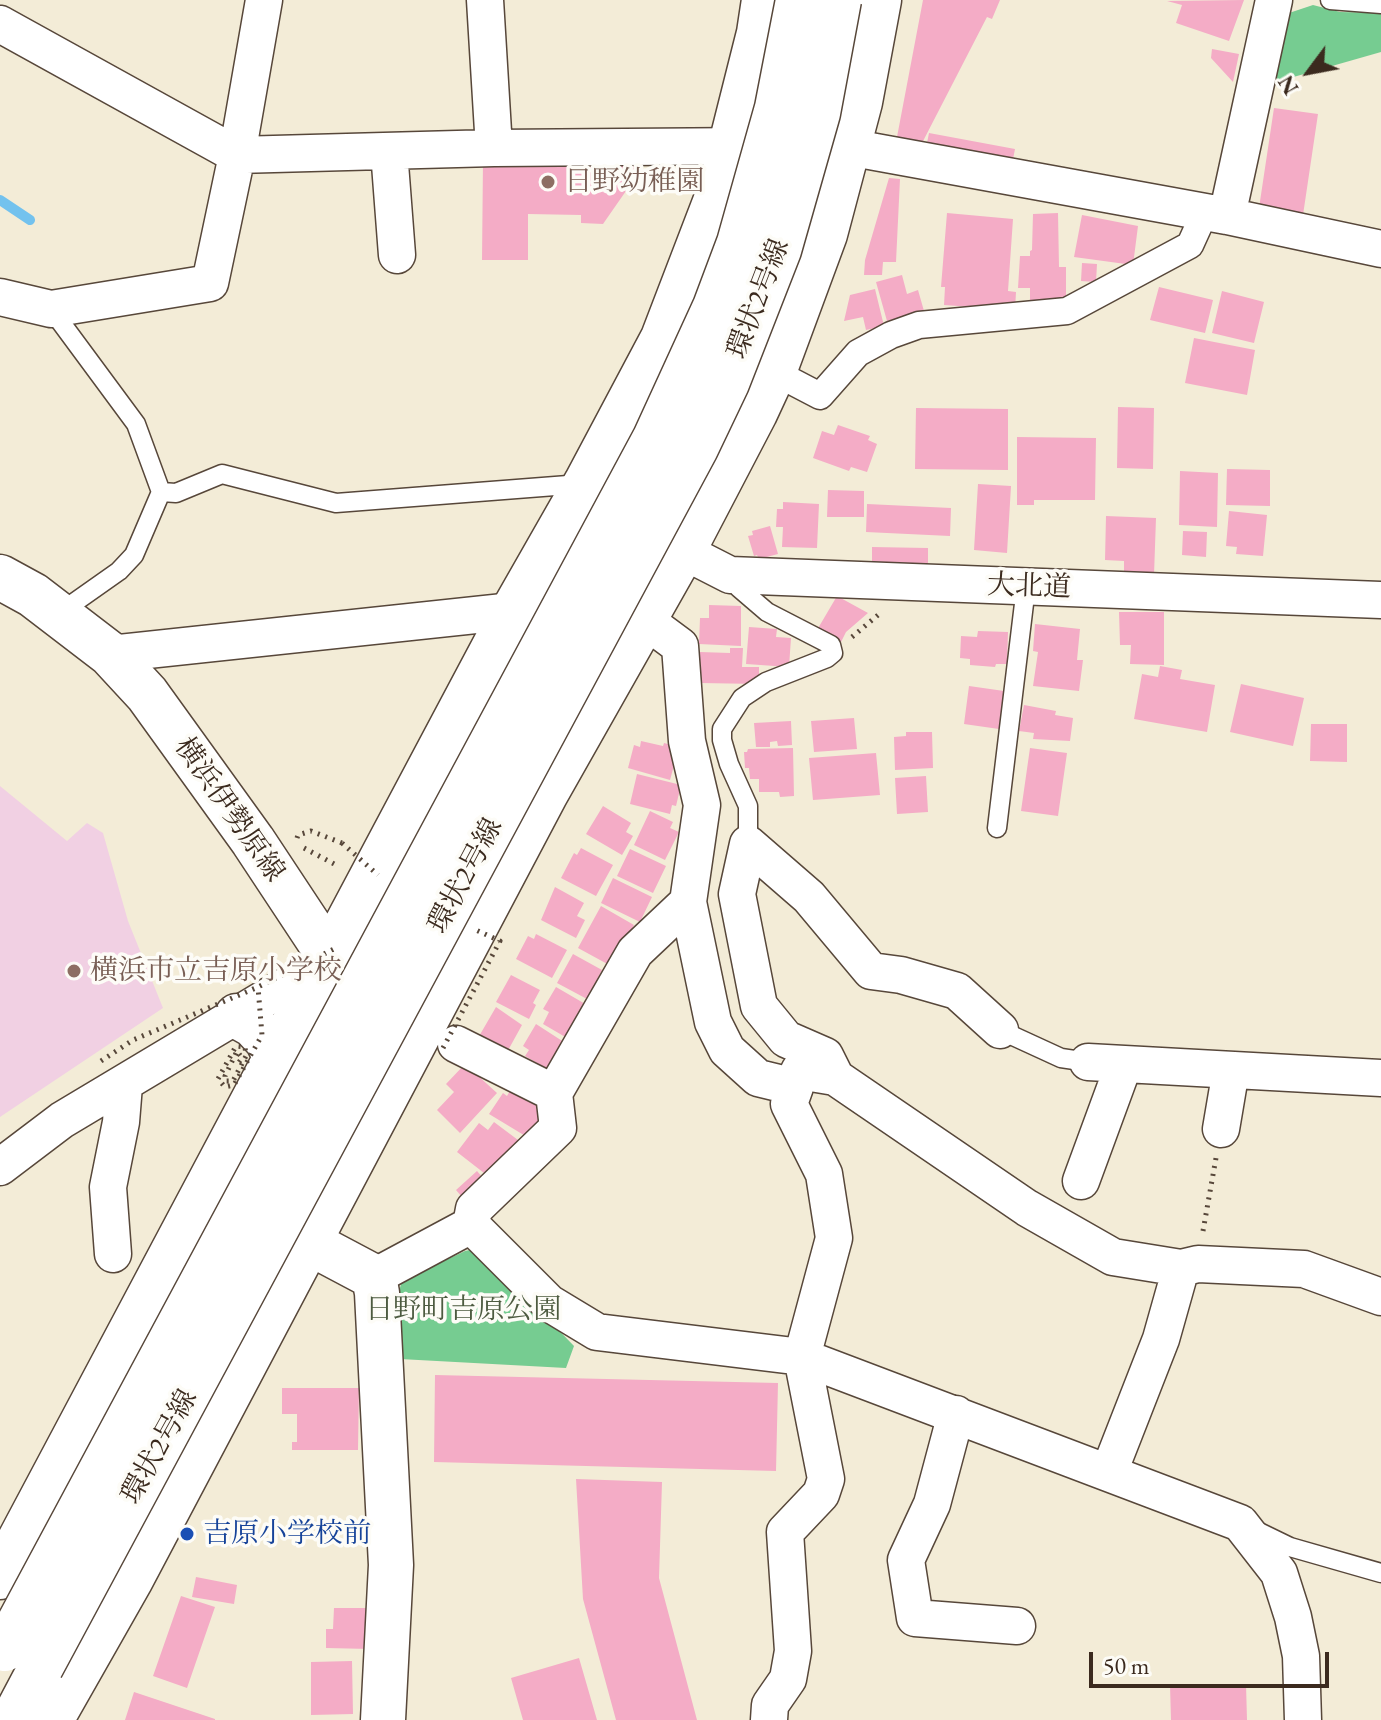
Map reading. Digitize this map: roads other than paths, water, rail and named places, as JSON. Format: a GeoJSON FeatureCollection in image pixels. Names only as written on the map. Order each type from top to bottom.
{"type":"FeatureCollection","features":[{"type":"Feature","properties":{"kind":"main road"},"geometry":{"type":"LineString","coordinates":[[279,881],[318,897],[347,896],[356,871],[513,611],[586,483],[663,338],[719,192],[759,33],[764,0]]}},
{"type":"Feature","properties":{"kind":"main road","name":"環状2号線"},"geometry":{"type":"LineString","coordinates":[[13,1720],[15,1658],[655,438],[715,307],[739,243],[774,121],[798,0]]}},
{"type":"Feature","properties":{"kind":"main road","name":"環状2号線"},"geometry":{"type":"LineString","coordinates":[[15,1658],[696,448],[727,383],[779,250],[818,113],[839,0]]}},
{"type":"Feature","properties":{"kind":"main road"},"geometry":{"type":"LineString","coordinates":[[51,1720],[130,1581],[545,795],[732,461],[774,372],[825,234],[870,60],[879,0]]}},
{"type":"Feature","properties":{"kind":"main road","name":"横浜伊勢原線"},"geometry":{"type":"LineString","coordinates":[[0,577],[33,595],[110,654],[147,694],[331,959],[384,1101]]}},
{"type":"Feature","properties":{"kind":"main road"},"geometry":{"type":"LineString","coordinates":[[258,1061],[331,959],[356,871]]}},
{"type":"Feature","properties":{"kind":"main road"},"geometry":{"type":"LineString","coordinates":[[0,1577],[258,1061],[267,1040],[253,1025],[248,1001]]}},
{"type":"Feature","properties":{"kind":"main road"},"geometry":{"type":"LineString","coordinates":[[308,1242],[374,1277],[377,1293],[391,1565],[383,1720]]}},
{"type":"Feature","properties":{"kind":"street"},"geometry":{"type":"LineString","coordinates":[[0,297],[51,309],[210,283],[237,155],[264,0]]}},
{"type":"Feature","properties":{"kind":"street"},"geometry":{"type":"LineString","coordinates":[[485,0],[494,148]]}},
{"type":"Feature","properties":{"kind":"street"},"geometry":{"type":"LineString","coordinates":[[774,372],[820,396],[858,353],[891,335],[919,325],[1067,311],[1190,245],[1216,214],[1266,31],[1280,2]]}},
{"type":"Feature","properties":{"kind":"street"},"geometry":{"type":"LineString","coordinates":[[0,24],[237,155],[494,148],[848,147],[1216,214],[1381,249]]}},
{"type":"Feature","properties":{"kind":"street"},"geometry":{"type":"LineString","coordinates":[[389,151],[397,255]]}},
{"type":"Feature","properties":{"kind":"street","name":"大北道"},"geometry":{"type":"LineString","coordinates":[[683,551],[730,575],[1381,600]]}},
{"type":"Feature","properties":{"kind":"street"},"geometry":{"type":"LineString","coordinates":[[110,654],[513,611]]}},
{"type":"Feature","properties":{"kind":"street"},"geometry":{"type":"LineString","coordinates":[[645,620],[680,646],[687,741],[702,805],[688,902],[713,1022],[727,1050],[758,1078],[835,1077],[1066,1206],[1113,1257],[1189,1266],[1304,1269],[1381,1297]]}},
{"type":"Feature","properties":{"kind":"street"},"geometry":{"type":"LineString","coordinates":[[835,1077],[825,1056],[786,1039],[759,1006],[737,894],[748,844],[809,897],[871,971],[901,975],[957,991],[1000,1030]]}},
{"type":"Feature","properties":{"kind":"street"},"geometry":{"type":"LineString","coordinates":[[471,1225],[474,1209],[558,1128],[554,1093],[635,952],[688,902]]}},
{"type":"Feature","properties":{"kind":"street"},"geometry":{"type":"LineString","coordinates":[[0,1167],[62,1120],[124,1085],[248,1001],[331,959]]}},
{"type":"Feature","properties":{"kind":"street"},"geometry":{"type":"LineString","coordinates":[[456,1044],[554,1093]]}},
{"type":"Feature","properties":{"kind":"street"},"geometry":{"type":"LineString","coordinates":[[1088,1062],[1381,1078]]}},
{"type":"Feature","properties":{"kind":"street"},"geometry":{"type":"LineString","coordinates":[[1066,1206],[1124,1064]]}},
{"type":"Feature","properties":{"kind":"street"},"geometry":{"type":"LineString","coordinates":[[1221,1129],[1231,1070]]}},
{"type":"Feature","properties":{"kind":"street"},"geometry":{"type":"LineString","coordinates":[[769,1720],[770,1705],[788,1679],[793,1651],[785,1532],[821,1494],[826,1479],[802,1357],[834,1238],[824,1174],[789,1104],[797,1079]]}},
{"type":"Feature","properties":{"kind":"street"},"geometry":{"type":"LineString","coordinates":[[113,1254],[108,1187],[121,1122],[124,1085]]}},
{"type":"Feature","properties":{"kind":"street"},"geometry":{"type":"LineString","coordinates":[[471,1225],[549,1303],[597,1332],[802,1357],[1240,1523],[1279,1573],[1301,1656],[1303,1720]]}},
{"type":"Feature","properties":{"kind":"street"},"geometry":{"type":"LineString","coordinates":[[374,1277],[471,1225]]}},
{"type":"Feature","properties":{"kind":"street"},"geometry":{"type":"LineString","coordinates":[[1109,1472],[1189,1266]]}},
{"type":"Feature","properties":{"kind":"street"},"geometry":{"type":"LineString","coordinates":[[956,1414],[932,1504],[906,1560],[915,1618],[1017,1626]]}},
{"type":"Feature","properties":{"kind":"lane"},"geometry":{"type":"LineString","coordinates":[[1330,0],[1381,4]]}},
{"type":"Feature","properties":{"kind":"lane"},"geometry":{"type":"LineString","coordinates":[[51,309],[136,424],[161,492],[134,555],[119,571],[58,614]]}},
{"type":"Feature","properties":{"kind":"lane"},"geometry":{"type":"LineString","coordinates":[[161,492],[176,493],[222,474],[336,503],[586,483]]}},
{"type":"Feature","properties":{"kind":"lane"},"geometry":{"type":"LineString","coordinates":[[730,575],[739,588],[767,612],[831,645],[833,653],[766,682],[742,698],[722,729],[729,764],[748,806],[748,844]]}},
{"type":"Feature","properties":{"kind":"lane"},"geometry":{"type":"LineString","coordinates":[[997,828],[1026,587]]}},
{"type":"Feature","properties":{"kind":"lane"},"geometry":{"type":"LineString","coordinates":[[1000,1030],[1061,1058],[1088,1062]]}},
{"type":"Feature","properties":{"kind":"lane"},"geometry":{"type":"LineString","coordinates":[[1240,1523],[1290,1547],[1381,1573]]}},
{"type":"Feature","properties":{"kind":"waterway"},"geometry":{"type":"LineString","coordinates":[[0,200],[30,220]]}},
{"type":"Feature","properties":{"kind":"place","name":"日野幼稚園"},"geometry":{"type":"Point","coordinates":[548,182]}},
{"type":"Feature","properties":{"kind":"place","name":"横浜市立吉原小学校"},"geometry":{"type":"Point","coordinates":[74,971]}},
{"type":"Feature","properties":{"kind":"place","name":"吉原小学校前"},"geometry":{"type":"Point","coordinates":[187,1534]}},
{"type":"Feature","properties":{"kind":"park label","name":"日野町吉原公園"},"geometry":{"type":"Point","coordinates":[463,1310]}}]}
